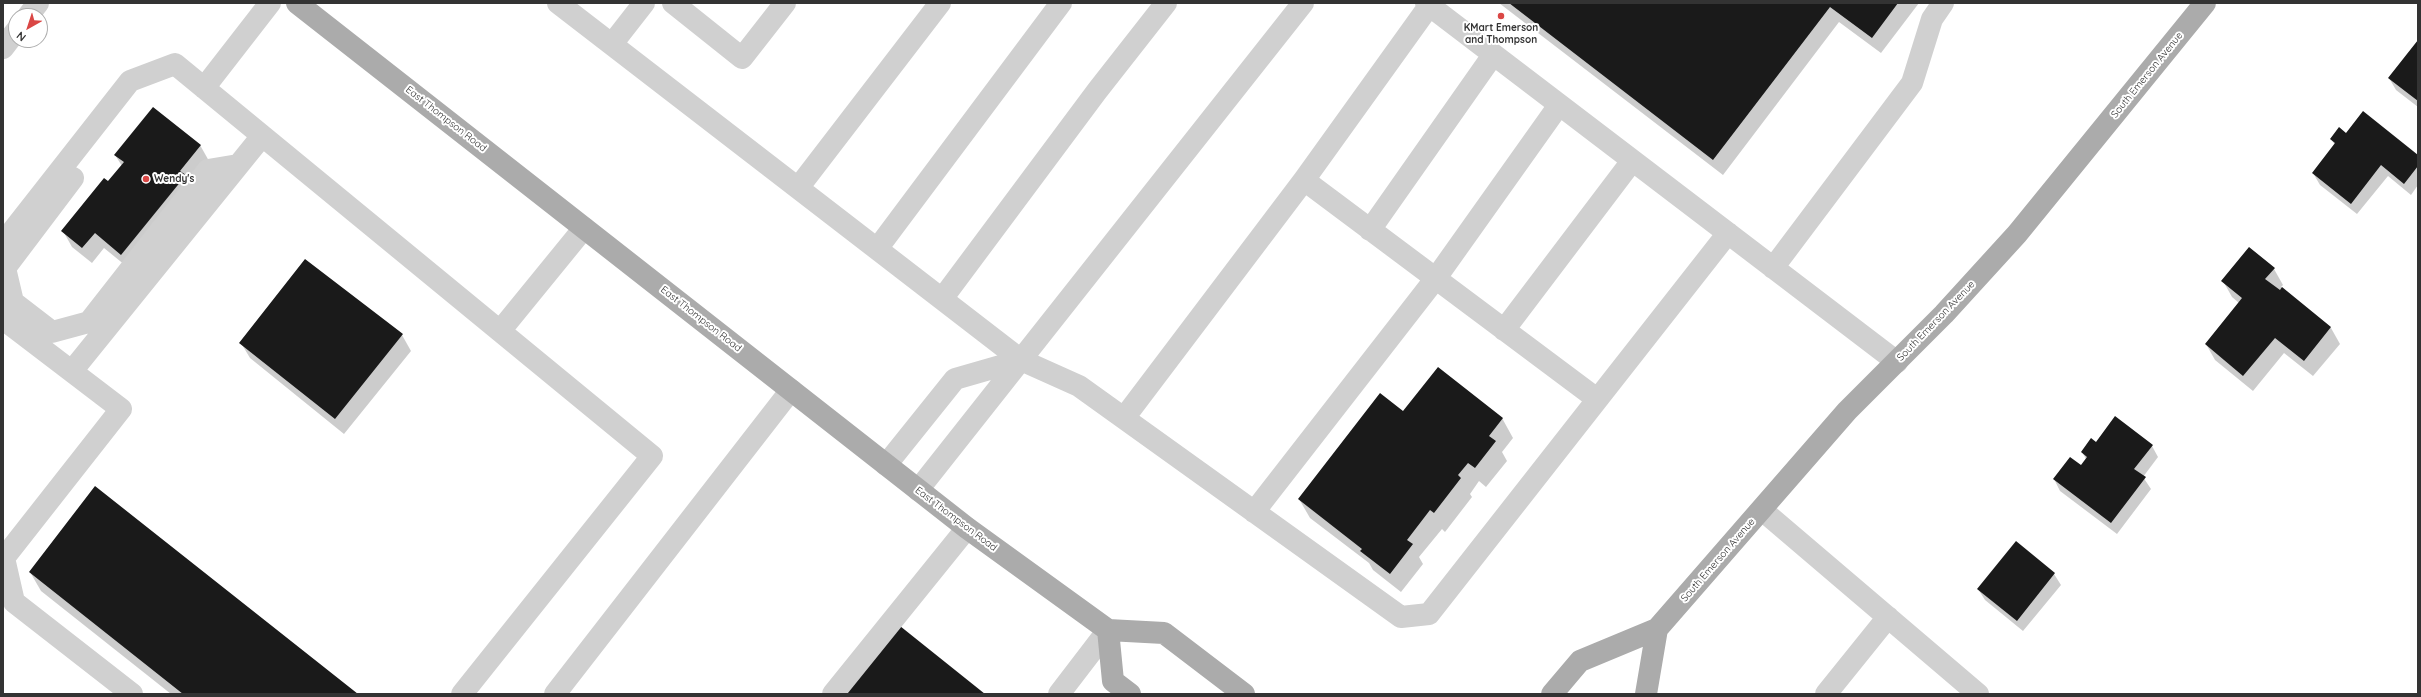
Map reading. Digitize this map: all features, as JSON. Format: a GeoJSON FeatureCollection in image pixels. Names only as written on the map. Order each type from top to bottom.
{"type":"FeatureCollection","features":[{"type":"Feature","properties":{"kind":"main road","name":"East Thompson Road"},"geometry":{"type":"LineString","coordinates":[[297,3],[967,528],[1108,630]]}},
{"type":"Feature","properties":{"kind":"main road","name":"South Emerson Avenue"},"geometry":{"type":"LineString","coordinates":[[1552,694],[1580,661],[1657,629],[1847,411],[1944,314],[2017,234],[2199,5]]}},
{"type":"Feature","properties":{"kind":"main road"},"geometry":{"type":"LineString","coordinates":[[1646,694],[1657,629]]}},
{"type":"Feature","properties":{"kind":"main road"},"geometry":{"type":"LineString","coordinates":[[1130,694],[1113,681],[1108,630],[1164,633],[1244,694]]}},
{"type":"Feature","properties":{"kind":"lane"},"geometry":{"type":"LineString","coordinates":[[204,88],[270,3]]}},
{"type":"Feature","properties":{"kind":"lane"},"geometry":{"type":"LineString","coordinates":[[558,3],[1021,360],[1079,386],[1401,617],[1429,614],[1728,233]]}},
{"type":"Feature","properties":{"kind":"lane"},"geometry":{"type":"LineString","coordinates":[[612,44],[644,3]]}},
{"type":"Feature","properties":{"kind":"lane"},"geometry":{"type":"LineString","coordinates":[[672,3],[742,58],[785,3]]}},
{"type":"Feature","properties":{"kind":"lane"},"geometry":{"type":"LineString","coordinates":[[798,188],[940,3]]}},
{"type":"Feature","properties":{"kind":"lane"},"geometry":{"type":"LineString","coordinates":[[877,249],[1061,3]]}},
{"type":"Feature","properties":{"kind":"lane"},"geometry":{"type":"LineString","coordinates":[[942,299],[1097,91],[1166,3]]}},
{"type":"Feature","properties":{"kind":"lane"},"geometry":{"type":"LineString","coordinates":[[918,490],[1302,3]]}},
{"type":"Feature","properties":{"kind":"lane"},"geometry":{"type":"LineString","coordinates":[[1773,268],[1912,83],[1932,19],[1943,3]]}},
{"type":"Feature","properties":{"kind":"lane"},"geometry":{"type":"LineString","coordinates":[[1124,418],[1304,180],[1427,4],[1897,362]]}},
{"type":"Feature","properties":{"kind":"lane"},"geometry":{"type":"LineString","coordinates":[[1370,230],[1493,55]]}},
{"type":"Feature","properties":{"kind":"lane"},"geometry":{"type":"LineString","coordinates":[[3,243],[130,81],[175,64],[652,456],[462,694]]}},
{"type":"Feature","properties":{"kind":"lane"},"geometry":{"type":"LineString","coordinates":[[152,73],[5,268],[13,302],[52,332],[89,322],[208,170],[238,165]]}},
{"type":"Feature","properties":{"kind":"lane"},"geometry":{"type":"LineString","coordinates":[[1254,512],[1436,278],[1559,105]]}},
{"type":"Feature","properties":{"kind":"lane"},"geometry":{"type":"LineString","coordinates":[[72,371],[262,136]]}},
{"type":"Feature","properties":{"kind":"lane"},"geometry":{"type":"LineString","coordinates":[[1504,330],[1632,161]]}},
{"type":"Feature","properties":{"kind":"lane"},"geometry":{"type":"LineString","coordinates":[[1304,180],[1597,399]]}},
{"type":"Feature","properties":{"kind":"lane"},"geometry":{"type":"LineString","coordinates":[[500,331],[584,228]]}},
{"type":"Feature","properties":{"kind":"lane"},"geometry":{"type":"LineString","coordinates":[[3,318],[122,409],[4,558],[14,602],[132,694]]}},
{"type":"Feature","properties":{"kind":"lane"},"geometry":{"type":"LineString","coordinates":[[886,465],[956,379],[1021,360]]}},
{"type":"Feature","properties":{"kind":"lane"},"geometry":{"type":"LineString","coordinates":[[555,694],[791,390]]}},
{"type":"Feature","properties":{"kind":"lane"},"geometry":{"type":"LineString","coordinates":[[1762,510],[1978,694]]}},
{"type":"Feature","properties":{"kind":"lane"},"geometry":{"type":"LineString","coordinates":[[834,694],[967,528]]}},
{"type":"Feature","properties":{"kind":"lane"},"geometry":{"type":"LineString","coordinates":[[1826,694],[1888,617]]}},
{"type":"Feature","properties":{"kind":"lane"},"geometry":{"type":"LineString","coordinates":[[1059,694],[1108,630]]}},
{"type":"Feature","properties":{"kind":"building"},"geometry":{"type":"Polygon","coordinates":[[[1509,3],[1898,3],[1872,38],[1830,7],[1713,160],[1509,3]]]}},
{"type":"Feature","properties":{"kind":"building"},"geometry":{"type":"Polygon","coordinates":[[[2418,40],[2418,101],[2388,78],[2418,40]]]}},
{"type":"Feature","properties":{"kind":"building","name":"Wendy's"},"geometry":{"type":"Polygon","coordinates":[[[153,107],[201,145],[180,171],[186,175],[121,255],[95,233],[82,248],[61,231],[104,178],[108,181],[124,162],[114,155],[153,107]]]}},
{"type":"Feature","properties":{"kind":"building"},"geometry":{"type":"Polygon","coordinates":[[[2363,111],[2418,155],[2418,166],[2404,184],[2381,165],[2351,204],[2312,173],[2335,143],[2330,139],[2339,127],[2346,133],[2363,111]]]}},
{"type":"Feature","properties":{"kind":"building"},"geometry":{"type":"Polygon","coordinates":[[[2249,247],[2275,268],[2265,279],[2280,290],[2282,287],[2331,327],[2304,361],[2275,338],[2243,376],[2205,344],[2242,298],[2221,281],[2249,247]]]}},
{"type":"Feature","properties":{"kind":"building"},"geometry":{"type":"Polygon","coordinates":[[[305,259],[403,334],[335,419],[239,343],[305,259]]]}},
{"type":"Feature","properties":{"kind":"building"},"geometry":{"type":"Polygon","coordinates":[[[1438,367],[1503,418],[1489,436],[1496,441],[1475,468],[1468,463],[1458,475],[1461,478],[1434,513],[1430,510],[1407,540],[1413,544],[1390,574],[1360,551],[1362,549],[1298,499],[1380,393],[1403,411],[1438,367]]]}},
{"type":"Feature","properties":{"kind":"building"},"geometry":{"type":"Polygon","coordinates":[[[2115,416],[2153,445],[2134,469],[2146,477],[2111,523],[2053,479],[2070,457],[2081,465],[2087,457],[2081,452],[2091,438],[2096,442],[2115,416]]]}},
{"type":"Feature","properties":{"kind":"building"},"geometry":{"type":"Polygon","coordinates":[[[95,486],[358,694],[183,694],[29,572],[95,486]]]}},
{"type":"Feature","properties":{"kind":"building"},"geometry":{"type":"Polygon","coordinates":[[[2016,541],[2055,573],[2017,621],[1977,589],[2016,541]]]}},
{"type":"Feature","properties":{"kind":"building"},"geometry":{"type":"Polygon","coordinates":[[[900,626],[985,694],[846,694],[900,626]]]}},
{"type":"Feature","properties":{"kind":"place","name":"KMart Emerson and Thompson"},"geometry":{"type":"Point","coordinates":[1501,16]}},
{"type":"Feature","properties":{"kind":"place","name":"Wendy's"},"geometry":{"type":"Point","coordinates":[146,179]}}]}
